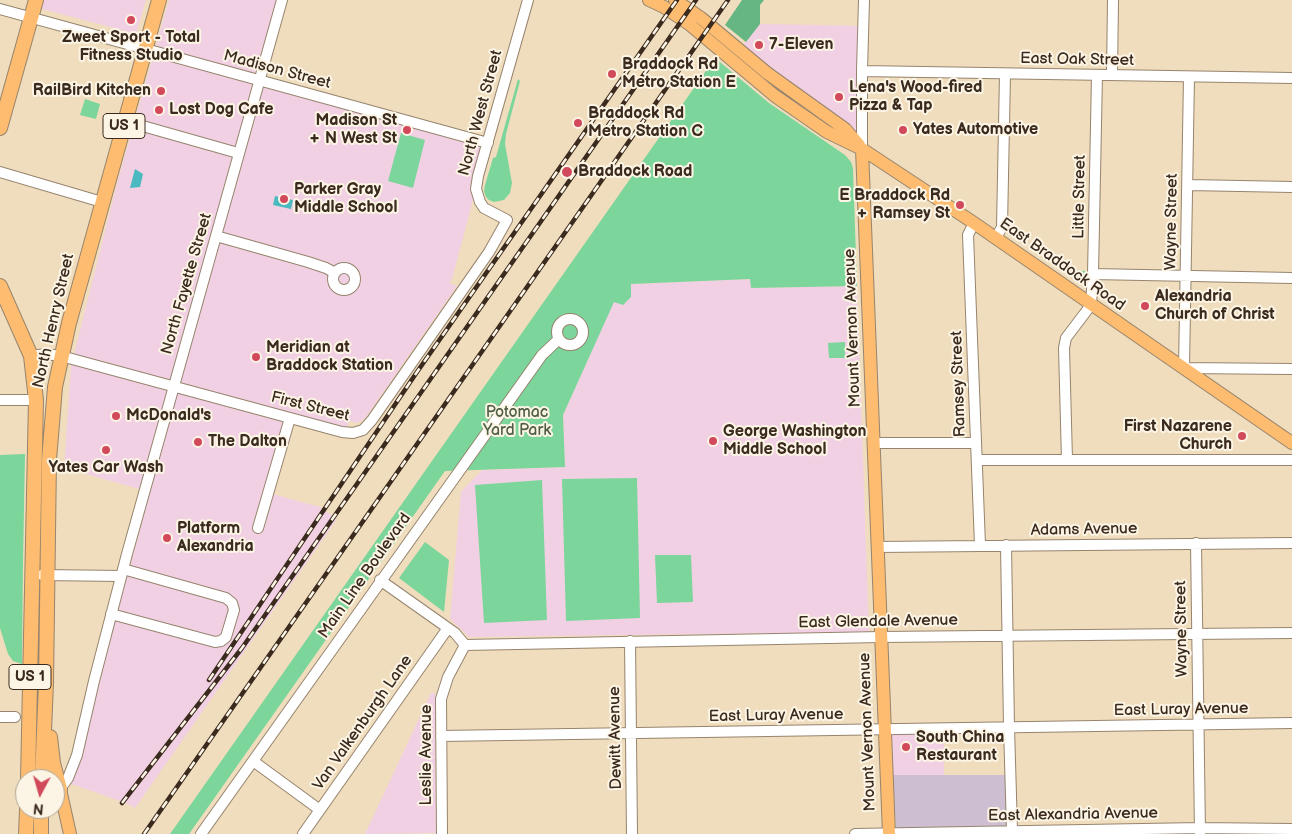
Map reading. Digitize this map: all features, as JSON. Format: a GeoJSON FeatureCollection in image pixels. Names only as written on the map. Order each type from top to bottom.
{"type":"FeatureCollection","features":[{"type":"Feature","properties":{"kind":"highway"},"geometry":{"type":"LineString","coordinates":[[0,128],[36,0]]}},
{"type":"Feature","properties":{"kind":"highway","name":"North Henry Street"},"geometry":{"type":"LineString","coordinates":[[42,769],[50,429],[55,387],[61,356],[102,202],[159,0]]}},
{"type":"Feature","properties":{"kind":"highway","name":"US 1"},"geometry":{"type":"LineString","coordinates":[[1,291],[31,356],[36,400]]}},
{"type":"Feature","properties":{"kind":"highway","name":"North Henry Street"},"geometry":{"type":"LineString","coordinates":[[28,769],[36,400]]}},
{"type":"Feature","properties":{"kind":"highway"},"geometry":{"type":"LineString","coordinates":[[45,689],[55,769]]}},
{"type":"Feature","properties":{"kind":"highway"},"geometry":{"type":"LineString","coordinates":[[26,834],[27,819]]}},
{"type":"Feature","properties":{"kind":"highway"},"geometry":{"type":"LineString","coordinates":[[41,819],[41,834]]}},
{"type":"Feature","properties":{"kind":"main road","name":"East Braddock Road"},"geometry":{"type":"LineString","coordinates":[[649,0],[664,7],[689,24],[775,96],[827,132],[862,149],[974,223],[1292,444]]}},
{"type":"Feature","properties":{"kind":"main road","name":"East Braddock Road"},"geometry":{"type":"LineString","coordinates":[[675,0],[701,18],[767,73],[845,130],[862,149]]}},
{"type":"Feature","properties":{"kind":"main road","name":"Mount Vernon Avenue"},"geometry":{"type":"LineString","coordinates":[[862,149],[889,834]]}},
{"type":"Feature","properties":{"kind":"main road"},"geometry":{"type":"LineString","coordinates":[[65,812],[70,834]]}},
{"type":"Feature","properties":{"kind":"street","name":"North Fayette Street"},"geometry":{"type":"LineString","coordinates":[[65,782],[77,755],[122,573],[282,0]]}},
{"type":"Feature","properties":{"kind":"street","name":"North West Street"},"geometry":{"type":"LineString","coordinates":[[507,220],[484,208],[476,195],[478,176],[528,0]]}},
{"type":"Feature","properties":{"kind":"street","name":"Mount Vernon Avenue"},"geometry":{"type":"LineString","coordinates":[[862,149],[864,0]]}},
{"type":"Feature","properties":{"kind":"street"},"geometry":{"type":"LineString","coordinates":[[1112,75],[1113,0]]}},
{"type":"Feature","properties":{"kind":"street","name":"Madison Street"},"geometry":{"type":"LineString","coordinates":[[0,9],[488,143]]}},
{"type":"Feature","properties":{"kind":"street","name":"East Oak Street"},"geometry":{"type":"LineString","coordinates":[[862,71],[1292,78]]}},
{"type":"Feature","properties":{"kind":"street"},"geometry":{"type":"LineString","coordinates":[[996,238],[1002,227],[1004,74]]}},
{"type":"Feature","properties":{"kind":"street","name":"Little Street"},"geometry":{"type":"LineString","coordinates":[[1091,305],[1094,274],[1097,75]]}},
{"type":"Feature","properties":{"kind":"street","name":"Wayne Street"},"geometry":{"type":"LineString","coordinates":[[1184,368],[1189,77]]}},
{"type":"Feature","properties":{"kind":"street"},"geometry":{"type":"LineString","coordinates":[[125,121],[238,153]]}},
{"type":"Feature","properties":{"kind":"street"},"geometry":{"type":"LineString","coordinates":[[0,172],[102,202]]}},
{"type":"Feature","properties":{"kind":"street"},"geometry":{"type":"LineString","coordinates":[[1188,185],[1292,187]]}},
{"type":"Feature","properties":{"kind":"street","name":"First Street"},"geometry":{"type":"LineString","coordinates":[[31,356],[46,354],[61,356],[346,433],[356,432],[366,428],[489,252],[507,220]]}},
{"type":"Feature","properties":{"kind":"street","name":"Ramsey Street"},"geometry":{"type":"LineString","coordinates":[[974,223],[968,235],[980,545]]}},
{"type":"Feature","properties":{"kind":"street"},"geometry":{"type":"LineString","coordinates":[[216,236],[308,262],[335,273]]}},
{"type":"Feature","properties":{"kind":"street"},"geometry":{"type":"LineString","coordinates":[[1094,274],[1292,278]]}},
{"type":"Feature","properties":{"kind":"street"},"geometry":{"type":"LineString","coordinates":[[1067,460],[1064,348],[1066,338],[1091,305]]}},
{"type":"Feature","properties":{"kind":"street","name":"Main Line Boulevard"},"geometry":{"type":"LineString","coordinates":[[201,834],[542,355],[559,339]]}},
{"type":"Feature","properties":{"kind":"street"},"geometry":{"type":"LineString","coordinates":[[1184,368],[1292,369]]}},
{"type":"Feature","properties":{"kind":"street"},"geometry":{"type":"LineString","coordinates":[[0,400],[36,400]]}},
{"type":"Feature","properties":{"kind":"street"},"geometry":{"type":"LineString","coordinates":[[258,528],[290,418]]}},
{"type":"Feature","properties":{"kind":"street"},"geometry":{"type":"LineString","coordinates":[[874,443],[976,443]]}},
{"type":"Feature","properties":{"kind":"street"},"geometry":{"type":"LineString","coordinates":[[977,460],[1292,460]]}},
{"type":"Feature","properties":{"kind":"street","name":"Wayne Street"},"geometry":{"type":"LineString","coordinates":[[1196,543],[1200,831]]}},
{"type":"Feature","properties":{"kind":"street","name":"Adams Avenue"},"geometry":{"type":"LineString","coordinates":[[877,547],[1292,543]]}},
{"type":"Feature","properties":{"kind":"street"},"geometry":{"type":"LineString","coordinates":[[1006,545],[1012,830]]}},
{"type":"Feature","properties":{"kind":"street"},"geometry":{"type":"LineString","coordinates":[[32,575],[122,573],[226,598],[232,603],[234,610],[226,637],[215,642],[111,614]]}},
{"type":"Feature","properties":{"kind":"street"},"geometry":{"type":"LineString","coordinates":[[380,580],[455,633],[463,647]]}},
{"type":"Feature","properties":{"kind":"street","name":"Van Valkenburgh Lane"},"geometry":{"type":"LineString","coordinates":[[303,834],[448,628]]}},
{"type":"Feature","properties":{"kind":"street","name":"East Glendale Avenue"},"geometry":{"type":"LineString","coordinates":[[463,647],[630,641],[1292,633]]}},
{"type":"Feature","properties":{"kind":"street","name":"Dewitt Avenue"},"geometry":{"type":"LineString","coordinates":[[630,641],[632,834]]}},
{"type":"Feature","properties":{"kind":"street","name":"Leslie Avenue"},"geometry":{"type":"LineString","coordinates":[[442,834],[442,692],[463,647]]}},
{"type":"Feature","properties":{"kind":"street"},"geometry":{"type":"LineString","coordinates":[[0,717],[15,717]]}},
{"type":"Feature","properties":{"kind":"street","name":"East Luray Avenue"},"geometry":{"type":"LineString","coordinates":[[441,736],[1292,723]]}},
{"type":"Feature","properties":{"kind":"street"},"geometry":{"type":"LineString","coordinates":[[253,762],[320,810]]}},
{"type":"Feature","properties":{"kind":"street","name":"East Alexandria Avenue"},"geometry":{"type":"LineString","coordinates":[[854,834],[1012,830],[1200,831],[1292,829]]}},
{"type":"Feature","properties":{"kind":"shaded area"},"geometry":{"type":"Polygon","coordinates":[[[37,0],[146,0],[136,34],[35,7],[37,0]]]}},
{"type":"Feature","properties":{"kind":"shaded area"},"geometry":{"type":"Polygon","coordinates":[[[169,0],[282,0],[259,81],[488,144],[452,279],[449,283],[457,286],[366,417],[358,423],[349,421],[346,432],[290,418],[269,493],[320,507],[337,519],[135,808],[126,803],[71,784],[150,492],[64,468],[71,366],[118,180],[169,0]]]}},
{"type":"Feature","properties":{"kind":"shaded area"},"geometry":{"type":"Polygon","coordinates":[[[760,24],[868,26],[868,141],[740,49],[760,24]]]}},
{"type":"Feature","properties":{"kind":"shaded area","name":"George Washington Middle School"},"geometry":{"type":"Polygon","coordinates":[[[751,279],[751,288],[857,286],[869,632],[469,637],[450,619],[461,492],[482,470],[565,467],[563,415],[614,301],[631,284],[751,279]]]}},
{"type":"Feature","properties":{"kind":"shaded area"},"geometry":{"type":"Polygon","coordinates":[[[431,693],[435,693],[436,833],[365,834],[431,693]]]}},
{"type":"Feature","properties":{"kind":"shaded area"},"geometry":{"type":"Polygon","coordinates":[[[944,734],[944,775],[893,775],[892,735],[944,734]]]}},
{"type":"Feature","properties":{"kind":"shaded area"},"geometry":{"type":"Polygon","coordinates":[[[893,775],[1006,775],[1006,827],[896,829],[893,775]]]}},
{"type":"Feature","properties":{"kind":"green space"},"geometry":{"type":"Polygon","coordinates":[[[742,0],[764,0],[760,5],[760,24],[746,42],[725,25],[742,0]]]}},
{"type":"Feature","properties":{"kind":"green space","name":"Potomac Yard Park"},"geometry":{"type":"Polygon","coordinates":[[[715,58],[769,103],[845,155],[851,162],[853,168],[857,286],[751,288],[750,279],[631,284],[631,297],[623,305],[614,302],[563,415],[565,467],[445,471],[189,834],[170,834],[715,58]]]}},
{"type":"Feature","properties":{"kind":"green space"},"geometry":{"type":"Polygon","coordinates":[[[518,79],[520,81],[505,144],[512,183],[510,193],[504,200],[494,202],[486,197],[485,185],[493,158],[496,157],[518,79]]]}},
{"type":"Feature","properties":{"kind":"green space"},"geometry":{"type":"Polygon","coordinates":[[[85,99],[100,104],[96,119],[80,115],[85,99]]]}},
{"type":"Feature","properties":{"kind":"green space"},"geometry":{"type":"Polygon","coordinates":[[[401,133],[425,140],[413,188],[388,181],[401,133]]]}},
{"type":"Feature","properties":{"kind":"green space"},"geometry":{"type":"Polygon","coordinates":[[[1061,269],[1085,271],[1084,280],[1078,282],[1061,269]]]}},
{"type":"Feature","properties":{"kind":"green space"},"geometry":{"type":"Polygon","coordinates":[[[845,342],[845,358],[829,358],[828,343],[845,342]]]}},
{"type":"Feature","properties":{"kind":"green space"},"geometry":{"type":"Polygon","coordinates":[[[25,454],[22,664],[13,661],[8,654],[0,628],[0,455],[25,454]]]}},
{"type":"Feature","properties":{"kind":"green space"},"geometry":{"type":"Polygon","coordinates":[[[637,478],[640,618],[566,621],[562,479],[637,478]]]}},
{"type":"Feature","properties":{"kind":"green space"},"geometry":{"type":"Polygon","coordinates":[[[542,480],[547,620],[484,623],[475,485],[542,480]]]}},
{"type":"Feature","properties":{"kind":"green space"},"geometry":{"type":"Polygon","coordinates":[[[425,542],[449,560],[444,612],[399,578],[425,542]]]}},
{"type":"Feature","properties":{"kind":"green space"},"geometry":{"type":"Polygon","coordinates":[[[655,555],[691,555],[693,602],[657,603],[655,555]]]}},
{"type":"Feature","properties":{"kind":"water"},"geometry":{"type":"Polygon","coordinates":[[[135,169],[143,174],[140,187],[130,188],[135,169]]]}},
{"type":"Feature","properties":{"kind":"water"},"geometry":{"type":"Polygon","coordinates":[[[275,196],[293,200],[291,209],[273,205],[275,196]]]}},
{"type":"Feature","properties":{"kind":"railway"},"geometry":{"type":"LineString","coordinates":[[209,680],[417,372],[677,0]]}},
{"type":"Feature","properties":{"kind":"railway"},"geometry":{"type":"LineString","coordinates":[[122,803],[242,648],[696,0]]}},
{"type":"Feature","properties":{"kind":"railway"},"geometry":{"type":"LineString","coordinates":[[144,834],[728,0]]}},
{"type":"Feature","properties":{"kind":"place","name":"Zweet Sport - Total Fitness Studio"},"geometry":{"type":"Point","coordinates":[131,20]}},
{"type":"Feature","properties":{"kind":"place","name":"7-Eleven"},"geometry":{"type":"Point","coordinates":[759,45]}},
{"type":"Feature","properties":{"kind":"place","name":"Braddock Rd Metro Station E"},"geometry":{"type":"Point","coordinates":[612,74]}},
{"type":"Feature","properties":{"kind":"place","name":"RailBird Kitchen"},"geometry":{"type":"Point","coordinates":[161,91]}},
{"type":"Feature","properties":{"kind":"place","name":"Lena's Wood-fired Pizza & Tap"},"geometry":{"type":"Point","coordinates":[839,97]}},
{"type":"Feature","properties":{"kind":"place","name":"Lost Dog Cafe"},"geometry":{"type":"Point","coordinates":[159,110]}},
{"type":"Feature","properties":{"kind":"place","name":"Braddock Rd Metro Station C"},"geometry":{"type":"Point","coordinates":[578,123]}},
{"type":"Feature","properties":{"kind":"place","name":"Madison St + N West St"},"geometry":{"type":"Point","coordinates":[407,130]}},
{"type":"Feature","properties":{"kind":"place","name":"Yates Automotive"},"geometry":{"type":"Point","coordinates":[903,130]}},
{"type":"Feature","properties":{"kind":"place","name":"Braddock Road"},"geometry":{"type":"Point","coordinates":[567,172]}},
{"type":"Feature","properties":{"kind":"place","name":"Parker Gray Middle School"},"geometry":{"type":"Point","coordinates":[284,199]}},
{"type":"Feature","properties":{"kind":"place","name":"E Braddock Rd + Ramsey St"},"geometry":{"type":"Point","coordinates":[960,205]}},
{"type":"Feature","properties":{"kind":"place","name":"Alexandria Church of Christ"},"geometry":{"type":"Point","coordinates":[1145,306]}},
{"type":"Feature","properties":{"kind":"place","name":"Meridian at Braddock Station"},"geometry":{"type":"Point","coordinates":[256,357]}},
{"type":"Feature","properties":{"kind":"place","name":"McDonald's"},"geometry":{"type":"Point","coordinates":[116,416]}},
{"type":"Feature","properties":{"kind":"place","name":"First Nazarene Church"},"geometry":{"type":"Point","coordinates":[1242,436]}},
{"type":"Feature","properties":{"kind":"place","name":"George Washington Middle School"},"geometry":{"type":"Point","coordinates":[713,441]}},
{"type":"Feature","properties":{"kind":"place","name":"The Dalton"},"geometry":{"type":"Point","coordinates":[198,442]}},
{"type":"Feature","properties":{"kind":"place","name":"Yates Car Wash"},"geometry":{"type":"Point","coordinates":[106,450]}},
{"type":"Feature","properties":{"kind":"place","name":"Platform Alexandria"},"geometry":{"type":"Point","coordinates":[167,538]}},
{"type":"Feature","properties":{"kind":"place","name":"South China Restaurant"},"geometry":{"type":"Point","coordinates":[906,747]}}]}
